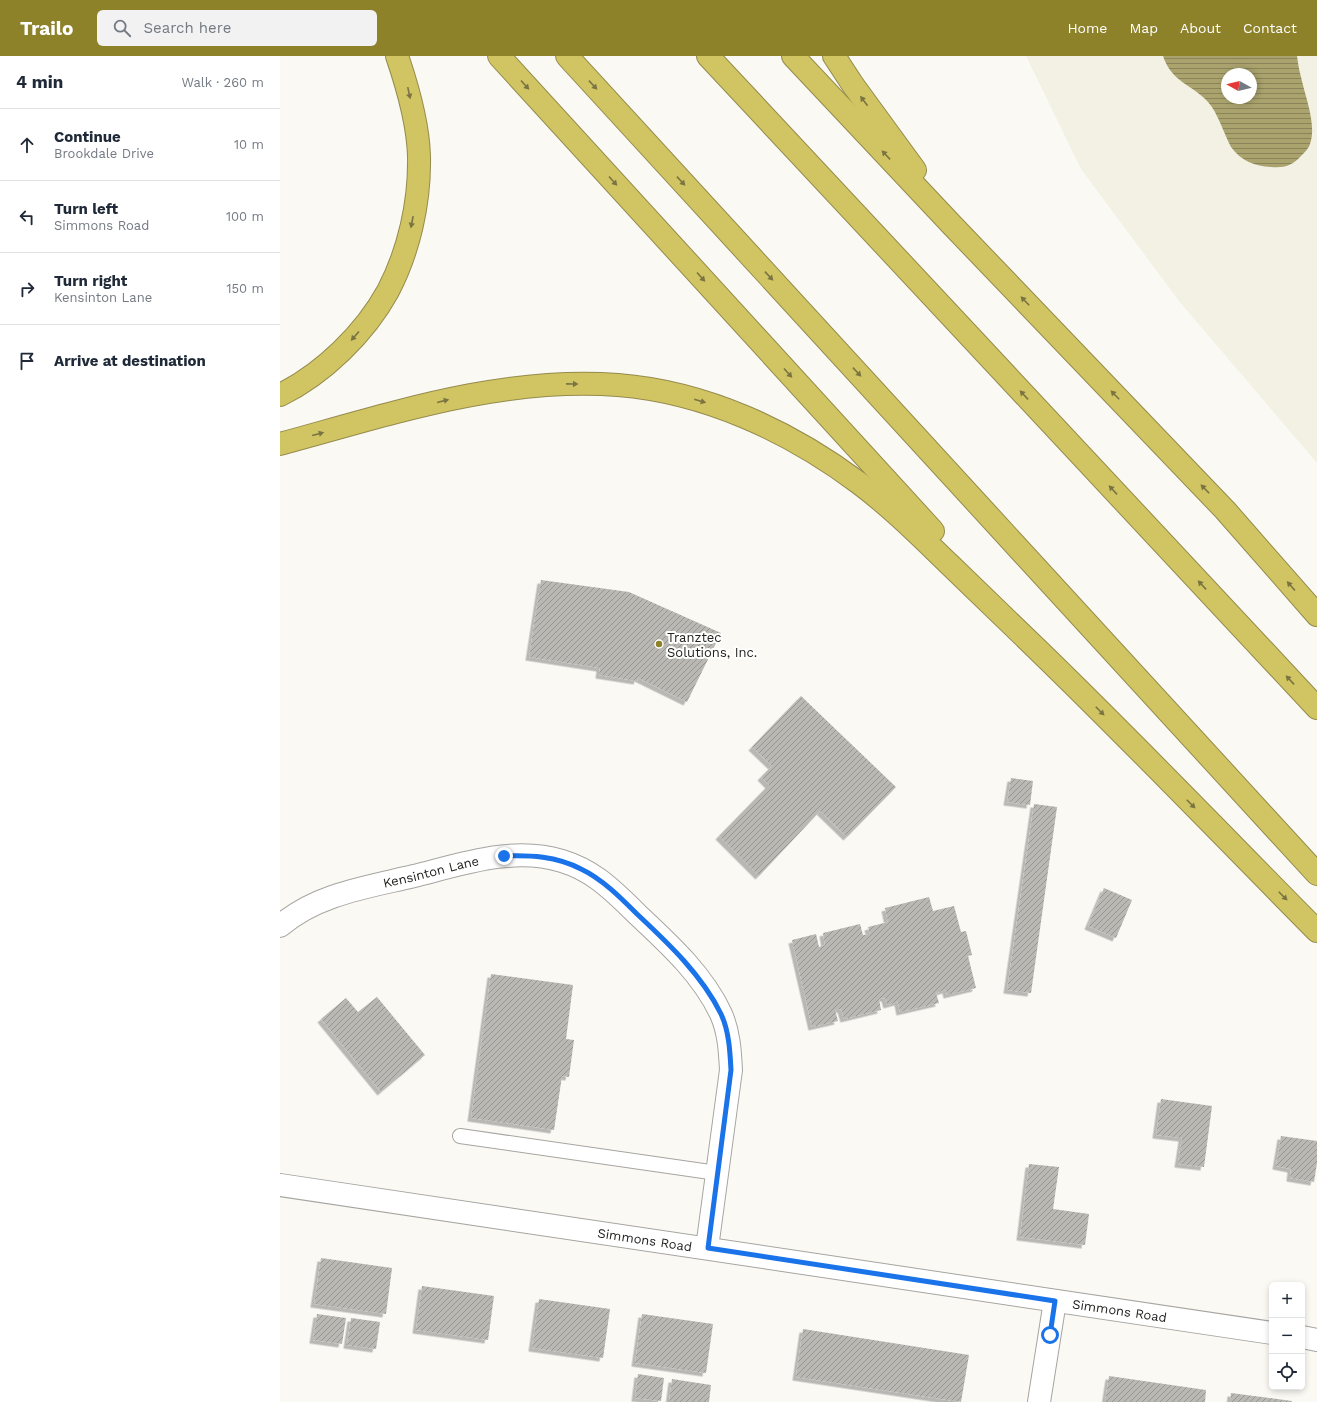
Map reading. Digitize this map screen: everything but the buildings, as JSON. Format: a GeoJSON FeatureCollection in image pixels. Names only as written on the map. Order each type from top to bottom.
{"type":"FeatureCollection","features":[{"type":"Feature","properties":{"kind":"highway"},"geometry":{"type":"LineString","coordinates":[[280,395],[319,371],[345,348],[368,321],[388,291],[402,260],[413,220],[417,192],[419,156],[415,121],[407,85],[397,56]]}},
{"type":"Feature","properties":{"kind":"highway"},"geometry":{"type":"LineString","coordinates":[[499,56],[1073,684]]}},
{"type":"Feature","properties":{"kind":"highway"},"geometry":{"type":"LineString","coordinates":[[567,56],[1317,874]]}},
{"type":"Feature","properties":{"kind":"highway"},"geometry":{"type":"LineString","coordinates":[[708,56],[1317,708]]}},
{"type":"Feature","properties":{"kind":"highway"},"geometry":{"type":"LineString","coordinates":[[793,56],[951,224],[1225,510],[1317,615]]}},
{"type":"Feature","properties":{"kind":"highway"},"geometry":{"type":"LineString","coordinates":[[834,56],[853,85],[906,156],[951,224]]}},
{"type":"Feature","properties":{"kind":"highway"},"geometry":{"type":"LineString","coordinates":[[280,444],[462,396],[515,388],[567,383],[620,385],[672,393],[723,408],[772,428],[818,454],[860,484],[914,530],[1073,684],[1317,931]]}},
{"type":"Feature","properties":{"kind":"street","name":"Kensinton Lane"},"geometry":{"type":"LineString","coordinates":[[280,926],[289,918],[324,900],[352,891],[484,859],[523,855],[543,857],[562,861],[580,868],[598,879],[620,897],[691,968],[713,999],[727,1032],[731,1070],[708,1248]]}},
{"type":"Feature","properties":{"kind":"street","name":"Simmons Road"},"geometry":{"type":"LineString","coordinates":[[280,1185],[1269,1333]]}},
{"type":"Feature","properties":{"kind":"street"},"geometry":{"type":"LineString","coordinates":[[1039,1402],[1055,1301]]}},
{"type":"Feature","properties":{"kind":"street"},"geometry":{"type":"LineString","coordinates":[[1305,1338],[1317,1340]]}},
{"type":"Feature","properties":{"kind":"lane"},"geometry":{"type":"LineString","coordinates":[[460,1136],[717,1173]]}},
{"type":"Feature","properties":{"kind":"shaded area"},"geometry":{"type":"Polygon","coordinates":[[[1026,56],[1317,56],[1317,463],[1179,301],[1081,169],[1026,56]]]}},
{"type":"Feature","properties":{"kind":"shaded area"},"geometry":{"type":"Polygon","coordinates":[[[1163,56],[1297,56],[1311,119],[1312,136],[1309,147],[1298,159],[1284,167],[1265,166],[1249,162],[1239,156],[1231,147],[1218,118],[1208,102],[1177,78],[1163,56]]]}},
{"type":"Feature","properties":{"kind":"place","name":"Tranztec Solutions, Inc."},"geometry":{"type":"Point","coordinates":[659,644]}},
{"type":"Feature","properties":{"kind":"route"},"geometry":{"type":"LineString","coordinates":[[504,856],[523,855],[562,861],[580,868],[598,879],[620,897],[691,968],[713,999],[727,1032],[731,1070],[708,1248],[1055,1301],[1050,1335]]}}]}
